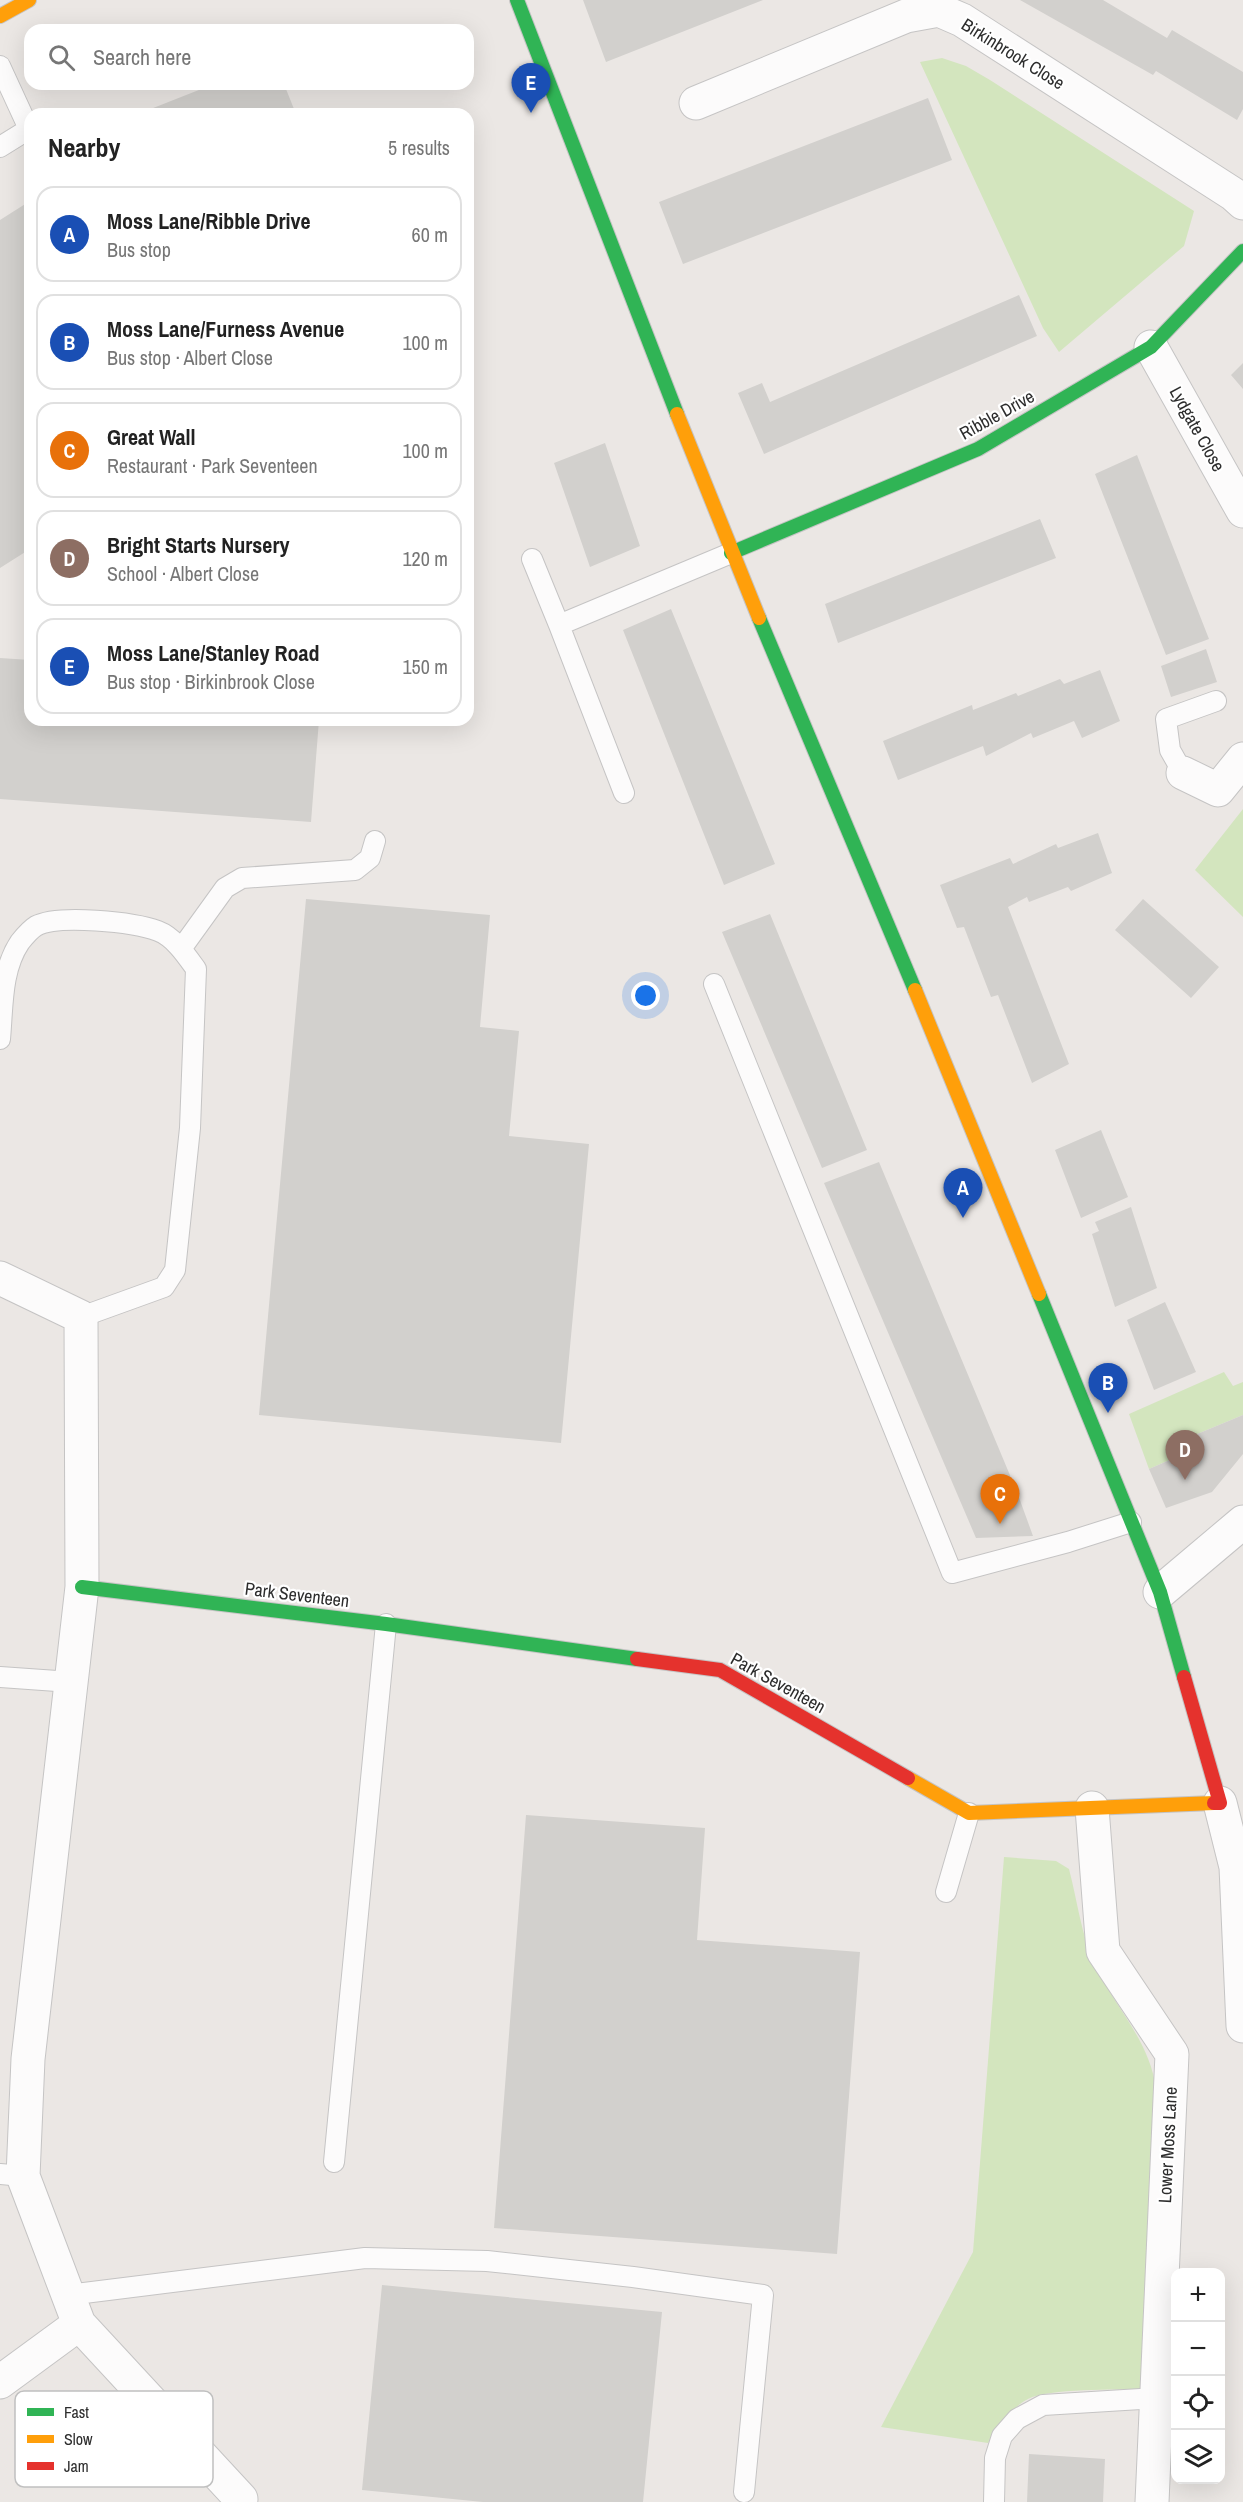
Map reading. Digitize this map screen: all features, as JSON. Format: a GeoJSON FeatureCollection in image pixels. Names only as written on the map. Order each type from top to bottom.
{"type":"FeatureCollection","features":[{"type":"Feature","properties":{"kind":"street"},"geometry":{"type":"LineString","coordinates":[[0,16],[29,0]]}},
{"type":"Feature","properties":{"kind":"street"},"geometry":{"type":"LineString","coordinates":[[517,0],[731,553],[863,861],[1160,1592],[1183,1678],[1204,1740],[1236,1867],[1243,2026]]}},
{"type":"Feature","properties":{"kind":"street","name":"Birkinbrook Close"},"geometry":{"type":"LineString","coordinates":[[696,103],[906,16],[940,5],[1233,194],[1243,203]]}},
{"type":"Feature","properties":{"kind":"street","name":"Ribble Drive"},"geometry":{"type":"LineString","coordinates":[[731,553],[978,449],[1151,347],[1243,251]]}},
{"type":"Feature","properties":{"kind":"street","name":"Lydgate Close"},"geometry":{"type":"LineString","coordinates":[[1151,347],[1243,511]]}},
{"type":"Feature","properties":{"kind":"street"},"geometry":{"type":"LineString","coordinates":[[1183,773],[1218,790],[1243,759]]}},
{"type":"Feature","properties":{"kind":"street"},"geometry":{"type":"LineString","coordinates":[[0,1278],[81,1317],[82,1587],[28,2059],[12,2175],[73,2309],[146,2391]]}},
{"type":"Feature","properties":{"kind":"street"},"geometry":{"type":"LineString","coordinates":[[1160,1592],[1243,1522]]}},
{"type":"Feature","properties":{"kind":"street","name":"Park Seventeen"},"geometry":{"type":"LineString","coordinates":[[82,1587],[386,1624],[720,1670],[969,1813]]}},
{"type":"Feature","properties":{"kind":"street"},"geometry":{"type":"LineString","coordinates":[[969,1813],[1220,1803]]}},
{"type":"Feature","properties":{"kind":"street","name":"Lower Moss Lane"},"geometry":{"type":"LineString","coordinates":[[1092,1808],[1103,1951],[1172,2054],[1152,2502]]}},
{"type":"Feature","properties":{"kind":"street"},"geometry":{"type":"LineString","coordinates":[[0,2382],[73,2309]]}},
{"type":"Feature","properties":{"kind":"street"},"geometry":{"type":"LineString","coordinates":[[213,2465],[244,2500]]}},
{"type":"Feature","properties":{"kind":"lane"},"geometry":{"type":"LineString","coordinates":[[0,66],[24,118]]}},
{"type":"Feature","properties":{"kind":"lane"},"geometry":{"type":"LineString","coordinates":[[0,147],[24,132]]}},
{"type":"Feature","properties":{"kind":"lane"},"geometry":{"type":"LineString","coordinates":[[559,625],[731,553]]}},
{"type":"Feature","properties":{"kind":"lane"},"geometry":{"type":"LineString","coordinates":[[532,559],[624,793]]}},
{"type":"Feature","properties":{"kind":"lane"},"geometry":{"type":"LineString","coordinates":[[1183,773],[1170,750],[1166,719],[1216,701]]}},
{"type":"Feature","properties":{"kind":"lane"},"geometry":{"type":"LineString","coordinates":[[181,949],[225,888],[242,878],[356,870],[370,858],[375,841]]}},
{"type":"Feature","properties":{"kind":"lane"},"geometry":{"type":"LineString","coordinates":[[0,1040],[7,970],[20,943],[35,926],[59,919],[129,925],[159,931],[181,949],[196,969],[190,1128],[175,1270],[164,1287],[81,1317]]}},
{"type":"Feature","properties":{"kind":"lane"},"geometry":{"type":"LineString","coordinates":[[714,984],[952,1573],[1068,1542],[1131,1522]]}},
{"type":"Feature","properties":{"kind":"lane"},"geometry":{"type":"LineString","coordinates":[[334,2162],[386,1624]]}},
{"type":"Feature","properties":{"kind":"lane"},"geometry":{"type":"LineString","coordinates":[[0,1677],[71,1682]]}},
{"type":"Feature","properties":{"kind":"lane"},"geometry":{"type":"LineString","coordinates":[[946,1892],[969,1813]]}},
{"type":"Feature","properties":{"kind":"lane"},"geometry":{"type":"LineString","coordinates":[[73,2309],[365,2258],[487,2261],[633,2277],[763,2295],[744,2492]]}},
{"type":"Feature","properties":{"kind":"lane"},"geometry":{"type":"LineString","coordinates":[[994,2502],[995,2458],[1002,2436],[1017,2419],[1043,2405],[1157,2398]]}},
{"type":"Feature","properties":{"kind":"green space"},"geometry":{"type":"Polygon","coordinates":[[[942,58],[966,66],[990,80],[1194,211],[1184,246],[1059,352],[1043,328],[920,62],[942,58]]]}},
{"type":"Feature","properties":{"kind":"green space"},"geometry":{"type":"Polygon","coordinates":[[[1243,809],[1243,917],[1195,870],[1243,809]]]}},
{"type":"Feature","properties":{"kind":"green space"},"geometry":{"type":"Polygon","coordinates":[[[1224,1372],[1233,1386],[1243,1382],[1243,1415],[1178,1442],[1188,1452],[1149,1469],[1129,1414],[1224,1372]]]}},
{"type":"Feature","properties":{"kind":"green space"},"geometry":{"type":"Polygon","coordinates":[[[1004,1857],[1056,1861],[1069,1869],[1082,1928],[1090,1951],[1102,1978],[1139,2039],[1152,2071],[1156,2089],[1143,2389],[1067,2391],[1038,2395],[1016,2407],[988,2443],[881,2427],[973,2252],[1004,1857]]]}},
{"type":"Feature","properties":{"kind":"building"},"geometry":{"type":"Polygon","coordinates":[[[583,0],[763,0],[606,62],[583,0]]]}},
{"type":"Feature","properties":{"kind":"building"},"geometry":{"type":"Polygon","coordinates":[[[1020,0],[1103,0],[1167,38],[1172,30],[1243,72],[1243,109],[1237,120],[1156,71],[1153,75],[1020,0]]]}},
{"type":"Feature","properties":{"kind":"building"},"geometry":{"type":"Polygon","coordinates":[[[199,90],[286,90],[294,108],[153,108],[199,90]]]}},
{"type":"Feature","properties":{"kind":"building"},"geometry":{"type":"Polygon","coordinates":[[[928,98],[952,160],[683,264],[659,202],[928,98]]]}},
{"type":"Feature","properties":{"kind":"building"},"geometry":{"type":"Polygon","coordinates":[[[24,205],[24,553],[0,568],[0,220],[24,205]]]}},
{"type":"Feature","properties":{"kind":"building"},"geometry":{"type":"Polygon","coordinates":[[[1019,295],[1037,336],[764,454],[738,393],[762,383],[770,402],[1019,295]]]}},
{"type":"Feature","properties":{"kind":"building"},"geometry":{"type":"Polygon","coordinates":[[[1243,363],[1243,389],[1231,375],[1243,363]]]}},
{"type":"Feature","properties":{"kind":"building"},"geometry":{"type":"Polygon","coordinates":[[[605,443],[640,546],[590,567],[554,463],[605,443]]]}},
{"type":"Feature","properties":{"kind":"building"},"geometry":{"type":"Polygon","coordinates":[[[1137,455],[1209,639],[1166,655],[1095,474],[1137,455]]]}},
{"type":"Feature","properties":{"kind":"building"},"geometry":{"type":"Polygon","coordinates":[[[1040,519],[1056,558],[838,643],[825,604],[1040,519]]]}},
{"type":"Feature","properties":{"kind":"building"},"geometry":{"type":"Polygon","coordinates":[[[671,609],[775,864],[724,885],[623,630],[671,609]]]}},
{"type":"Feature","properties":{"kind":"building"},"geometry":{"type":"Polygon","coordinates":[[[1206,649],[1217,682],[1171,697],[1161,666],[1206,649]]]}},
{"type":"Feature","properties":{"kind":"building"},"geometry":{"type":"Polygon","coordinates":[[[0,658],[24,660],[24,726],[319,726],[311,822],[0,799],[0,658]]]}},
{"type":"Feature","properties":{"kind":"building"},"geometry":{"type":"Polygon","coordinates":[[[1100,670],[1120,721],[1082,738],[1074,721],[1033,738],[1031,733],[986,756],[983,746],[898,780],[883,741],[972,705],[973,710],[1016,693],[1018,696],[1060,679],[1064,684],[1100,670]]]}},
{"type":"Feature","properties":{"kind":"building"},"geometry":{"type":"Polygon","coordinates":[[[1098,833],[1112,873],[1071,891],[1068,887],[1029,902],[1027,897],[1008,907],[1069,1064],[1032,1083],[998,995],[991,997],[964,927],[957,928],[940,885],[1010,858],[1013,864],[1056,844],[1058,848],[1098,833]]]}},
{"type":"Feature","properties":{"kind":"building"},"geometry":{"type":"Polygon","coordinates":[[[306,899],[490,915],[480,1027],[519,1031],[509,1136],[589,1144],[561,1443],[259,1415],[306,899]]]}},
{"type":"Feature","properties":{"kind":"building"},"geometry":{"type":"Polygon","coordinates":[[[1143,899],[1219,967],[1191,998],[1115,930],[1143,899]]]}},
{"type":"Feature","properties":{"kind":"building"},"geometry":{"type":"Polygon","coordinates":[[[770,914],[867,1150],[822,1168],[722,932],[770,914]]]}},
{"type":"Feature","properties":{"kind":"building"},"geometry":{"type":"Polygon","coordinates":[[[1101,1130],[1128,1197],[1081,1218],[1055,1150],[1101,1130]]]}},
{"type":"Feature","properties":{"kind":"building"},"geometry":{"type":"Polygon","coordinates":[[[879,1162],[1017,1492],[1033,1536],[976,1538],[824,1183],[879,1162]]]}},
{"type":"Feature","properties":{"kind":"building"},"geometry":{"type":"Polygon","coordinates":[[[1131,1207],[1157,1288],[1115,1307],[1092,1234],[1099,1231],[1095,1222],[1131,1207]]]}},
{"type":"Feature","properties":{"kind":"building"},"geometry":{"type":"Polygon","coordinates":[[[1165,1302],[1196,1372],[1154,1390],[1127,1320],[1165,1302]]]}},
{"type":"Feature","properties":{"kind":"building"},"geometry":{"type":"Polygon","coordinates":[[[1243,1415],[1243,1454],[1212,1492],[1166,1508],[1149,1469],[1188,1452],[1178,1442],[1243,1415]]]}},
{"type":"Feature","properties":{"kind":"building"},"geometry":{"type":"Polygon","coordinates":[[[526,1815],[705,1828],[697,1940],[860,1952],[837,2254],[494,2228],[526,1815]]]}},
{"type":"Feature","properties":{"kind":"building"},"geometry":{"type":"Polygon","coordinates":[[[382,2285],[662,2312],[643,2502],[483,2502],[362,2490],[382,2285]]]}},
{"type":"Feature","properties":{"kind":"building"},"geometry":{"type":"Polygon","coordinates":[[[1029,2454],[1105,2459],[1103,2502],[1027,2502],[1029,2454]]]}},
{"type":"Feature","properties":{"kind":"traffic: fast"},"geometry":{"type":"LineString","coordinates":[[517,0],[677,414]]}},
{"type":"Feature","properties":{"kind":"traffic: fast"},"geometry":{"type":"LineString","coordinates":[[731,553],[978,449],[1151,347],[1243,251]]}},
{"type":"Feature","properties":{"kind":"traffic: fast"},"geometry":{"type":"LineString","coordinates":[[759,618],[915,990]]}},
{"type":"Feature","properties":{"kind":"traffic: fast"},"geometry":{"type":"LineString","coordinates":[[1039,1294],[1160,1592],[1184,1677]]}},
{"type":"Feature","properties":{"kind":"traffic: fast"},"geometry":{"type":"LineString","coordinates":[[82,1587],[386,1624],[637,1659]]}},
{"type":"Feature","properties":{"kind":"traffic: slow"},"geometry":{"type":"LineString","coordinates":[[0,16],[29,0]]}},
{"type":"Feature","properties":{"kind":"traffic: slow"},"geometry":{"type":"LineString","coordinates":[[677,414],[759,618]]}},
{"type":"Feature","properties":{"kind":"traffic: slow"},"geometry":{"type":"LineString","coordinates":[[915,990],[1039,1294]]}},
{"type":"Feature","properties":{"kind":"traffic: slow"},"geometry":{"type":"LineString","coordinates":[[908,1778],[969,1813],[1214,1803]]}},
{"type":"Feature","properties":{"kind":"traffic: jam"},"geometry":{"type":"LineString","coordinates":[[637,1659],[720,1670],[908,1778]]}},
{"type":"Feature","properties":{"kind":"traffic: jam"},"geometry":{"type":"LineString","coordinates":[[1184,1677],[1220,1803],[1214,1803]]}},
{"type":"Feature","properties":{"kind":"place","name":"Moss Lane/Stanley Road"},"geometry":{"type":"Point","coordinates":[531,113]}},
{"type":"Feature","properties":{"kind":"place","name":"Moss Lane/Ribble Drive"},"geometry":{"type":"Point","coordinates":[963,1218]}},
{"type":"Feature","properties":{"kind":"place","name":"Moss Lane/Furness Avenue"},"geometry":{"type":"Point","coordinates":[1108,1413]}},
{"type":"Feature","properties":{"kind":"place","name":"Bright Starts Nursery"},"geometry":{"type":"Point","coordinates":[1185,1480]}},
{"type":"Feature","properties":{"kind":"place","name":"Great Wall"},"geometry":{"type":"Point","coordinates":[1000,1524]}}]}
